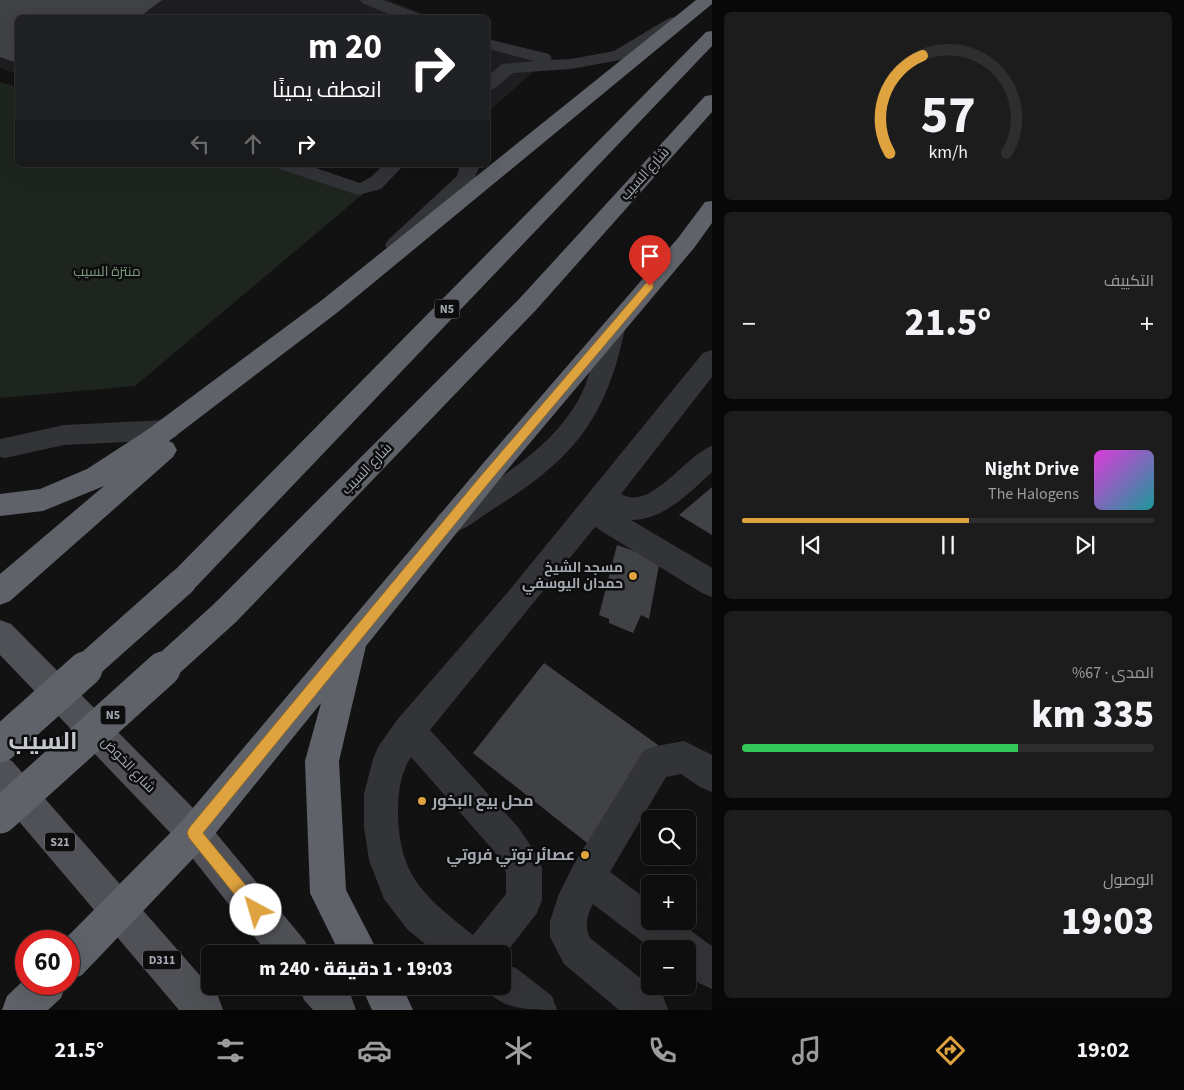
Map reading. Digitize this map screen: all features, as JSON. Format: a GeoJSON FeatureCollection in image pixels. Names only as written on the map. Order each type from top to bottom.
{"type":"FeatureCollection","features":[{"type":"Feature","properties":{"kind":"highway"},"geometry":{"type":"LineString","coordinates":[[0,592],[330,306],[703,3]]}},
{"type":"Feature","properties":{"kind":"highway","name":"N5"},"geometry":{"type":"LineString","coordinates":[[0,745],[182,582],[712,36]]}},
{"type":"Feature","properties":{"kind":"highway","name":"شارع السيب"},"geometry":{"type":"LineString","coordinates":[[0,816],[225,613],[528,304],[712,100]]}},
{"type":"Feature","properties":{"kind":"highway"},"geometry":{"type":"LineString","coordinates":[[80,951],[194,833],[449,522],[686,243],[712,207]]}},
{"type":"Feature","properties":{"kind":"highway"},"geometry":{"type":"LineString","coordinates":[[0,505],[42,500],[97,477],[167,430],[330,306]]}},
{"type":"Feature","properties":{"kind":"highway"},"geometry":{"type":"LineString","coordinates":[[354,639],[322,760],[328,893],[355,945]]}},
{"type":"Feature","properties":{"kind":"highway"},"geometry":{"type":"LineString","coordinates":[[21,1010],[36,995]]}},
{"type":"Feature","properties":{"kind":"highway"},"geometry":{"type":"LineString","coordinates":[[385,995],[394,1010]]}},
{"type":"Feature","properties":{"kind":"main road","name":"شارع الخوض"},"geometry":{"type":"LineString","coordinates":[[0,634],[194,833],[285,945]]}},
{"type":"Feature","properties":{"kind":"main road","name":"S21"},"geometry":{"type":"LineString","coordinates":[[0,773],[120,910]]}},
{"type":"Feature","properties":{"kind":"main road","name":"D311"},"geometry":{"type":"LineString","coordinates":[[120,910],[204,1010]]}},
{"type":"Feature","properties":{"kind":"main road"},"geometry":{"type":"LineString","coordinates":[[325,995],[337,1010]]}},
{"type":"Feature","properties":{"kind":"street"},"geometry":{"type":"LineString","coordinates":[[368,0],[406,15]]}},
{"type":"Feature","properties":{"kind":"street"},"geometry":{"type":"LineString","coordinates":[[490,83],[508,68],[571,64],[618,55],[666,28],[703,3]]}},
{"type":"Feature","properties":{"kind":"street"},"geometry":{"type":"LineString","coordinates":[[490,45],[571,64]]}},
{"type":"Feature","properties":{"kind":"street"},"geometry":{"type":"LineString","coordinates":[[490,47],[508,68]]}},
{"type":"Feature","properties":{"kind":"street"},"geometry":{"type":"LineString","coordinates":[[293,167],[358,189],[372,187],[392,167]]}},
{"type":"Feature","properties":{"kind":"street"},"geometry":{"type":"LineString","coordinates":[[330,306],[466,178],[469,167]]}},
{"type":"Feature","properties":{"kind":"street"},"geometry":{"type":"LineString","coordinates":[[686,243],[712,219]]}},
{"type":"Feature","properties":{"kind":"street"},"geometry":{"type":"LineString","coordinates":[[456,945],[420,916],[397,886],[387,860],[381,827],[381,794],[390,759],[409,731],[598,503],[712,359]]}},
{"type":"Feature","properties":{"kind":"street"},"geometry":{"type":"LineString","coordinates":[[5,448],[64,434],[167,430]]}},
{"type":"Feature","properties":{"kind":"street"},"geometry":{"type":"LineString","coordinates":[[598,503],[626,510],[642,510],[661,500],[712,456]]}},
{"type":"Feature","properties":{"kind":"street"},"geometry":{"type":"LineString","coordinates":[[598,503],[712,584]]}},
{"type":"Feature","properties":{"kind":"street"},"geometry":{"type":"LineString","coordinates":[[409,731],[506,839],[524,868],[524,900],[489,945]]}},
{"type":"Feature","properties":{"kind":"street"},"geometry":{"type":"LineString","coordinates":[[649,1010],[577,951],[569,937],[568,920],[572,907],[587,878],[656,762],[684,757],[712,775]]}},
{"type":"Feature","properties":{"kind":"street"},"geometry":{"type":"LineString","coordinates":[[587,878],[671,940]]}},
{"type":"Feature","properties":{"kind":"street"},"geometry":{"type":"LineString","coordinates":[[696,958],[712,970]]}},
{"type":"Feature","properties":{"kind":"street"},"geometry":{"type":"LineString","coordinates":[[511,989],[538,1010]]}},
{"type":"Feature","properties":{"kind":"shaded area"},"geometry":{"type":"Polygon","coordinates":[[[0,0],[388,0],[426,15],[15,15],[15,73],[0,68],[0,0]]]}},
{"type":"Feature","properties":{"kind":"shaded area"},"geometry":{"type":"Polygon","coordinates":[[[490,40],[536,51],[533,72],[490,110],[490,40]]]}},
{"type":"Feature","properties":{"kind":"green space","name":"منتزة السيب"},"geometry":{"type":"Polygon","coordinates":[[[0,82],[15,86],[15,167],[275,167],[363,194],[135,386],[0,398],[0,82]]]}},
{"type":"Feature","properties":{"kind":"building"},"geometry":{"type":"Polygon","coordinates":[[[0,0],[162,0],[142,15],[15,15],[15,62],[0,57],[0,0]]]}},
{"type":"Feature","properties":{"kind":"building"},"geometry":{"type":"Polygon","coordinates":[[[712,487],[712,535],[679,515],[712,487]]]}},
{"type":"Feature","properties":{"kind":"building","name":"مسجد الشيخ حمدان اليوسفي"},"geometry":{"type":"Polygon","coordinates":[[[617,545],[660,560],[649,619],[641,615],[633,633],[609,623],[609,619],[599,615],[617,545]]]}},
{"type":"Feature","properties":{"kind":"building"},"geometry":{"type":"Polygon","coordinates":[[[544,663],[658,745],[591,846],[473,753],[544,663]]]}},
{"type":"Feature","properties":{"kind":"place","name":"مسجد الشيخ حمدان اليوسفي"},"geometry":{"type":"Point","coordinates":[633,576]}},
{"type":"Feature","properties":{"kind":"place","name":"محل بيع البخور"},"geometry":{"type":"Point","coordinates":[422,801]}},
{"type":"Feature","properties":{"kind":"place","name":"عصائر توتي فروتي"},"geometry":{"type":"Point","coordinates":[585,855]}},
{"type":"Feature","properties":{"kind":"district","name":"السيب"},"geometry":{"type":"Point","coordinates":[43,741]}},
{"type":"Feature","properties":{"kind":"route"},"geometry":{"type":"LineString","coordinates":[[256,910],[194,833],[483,482],[650,286]]}}]}
